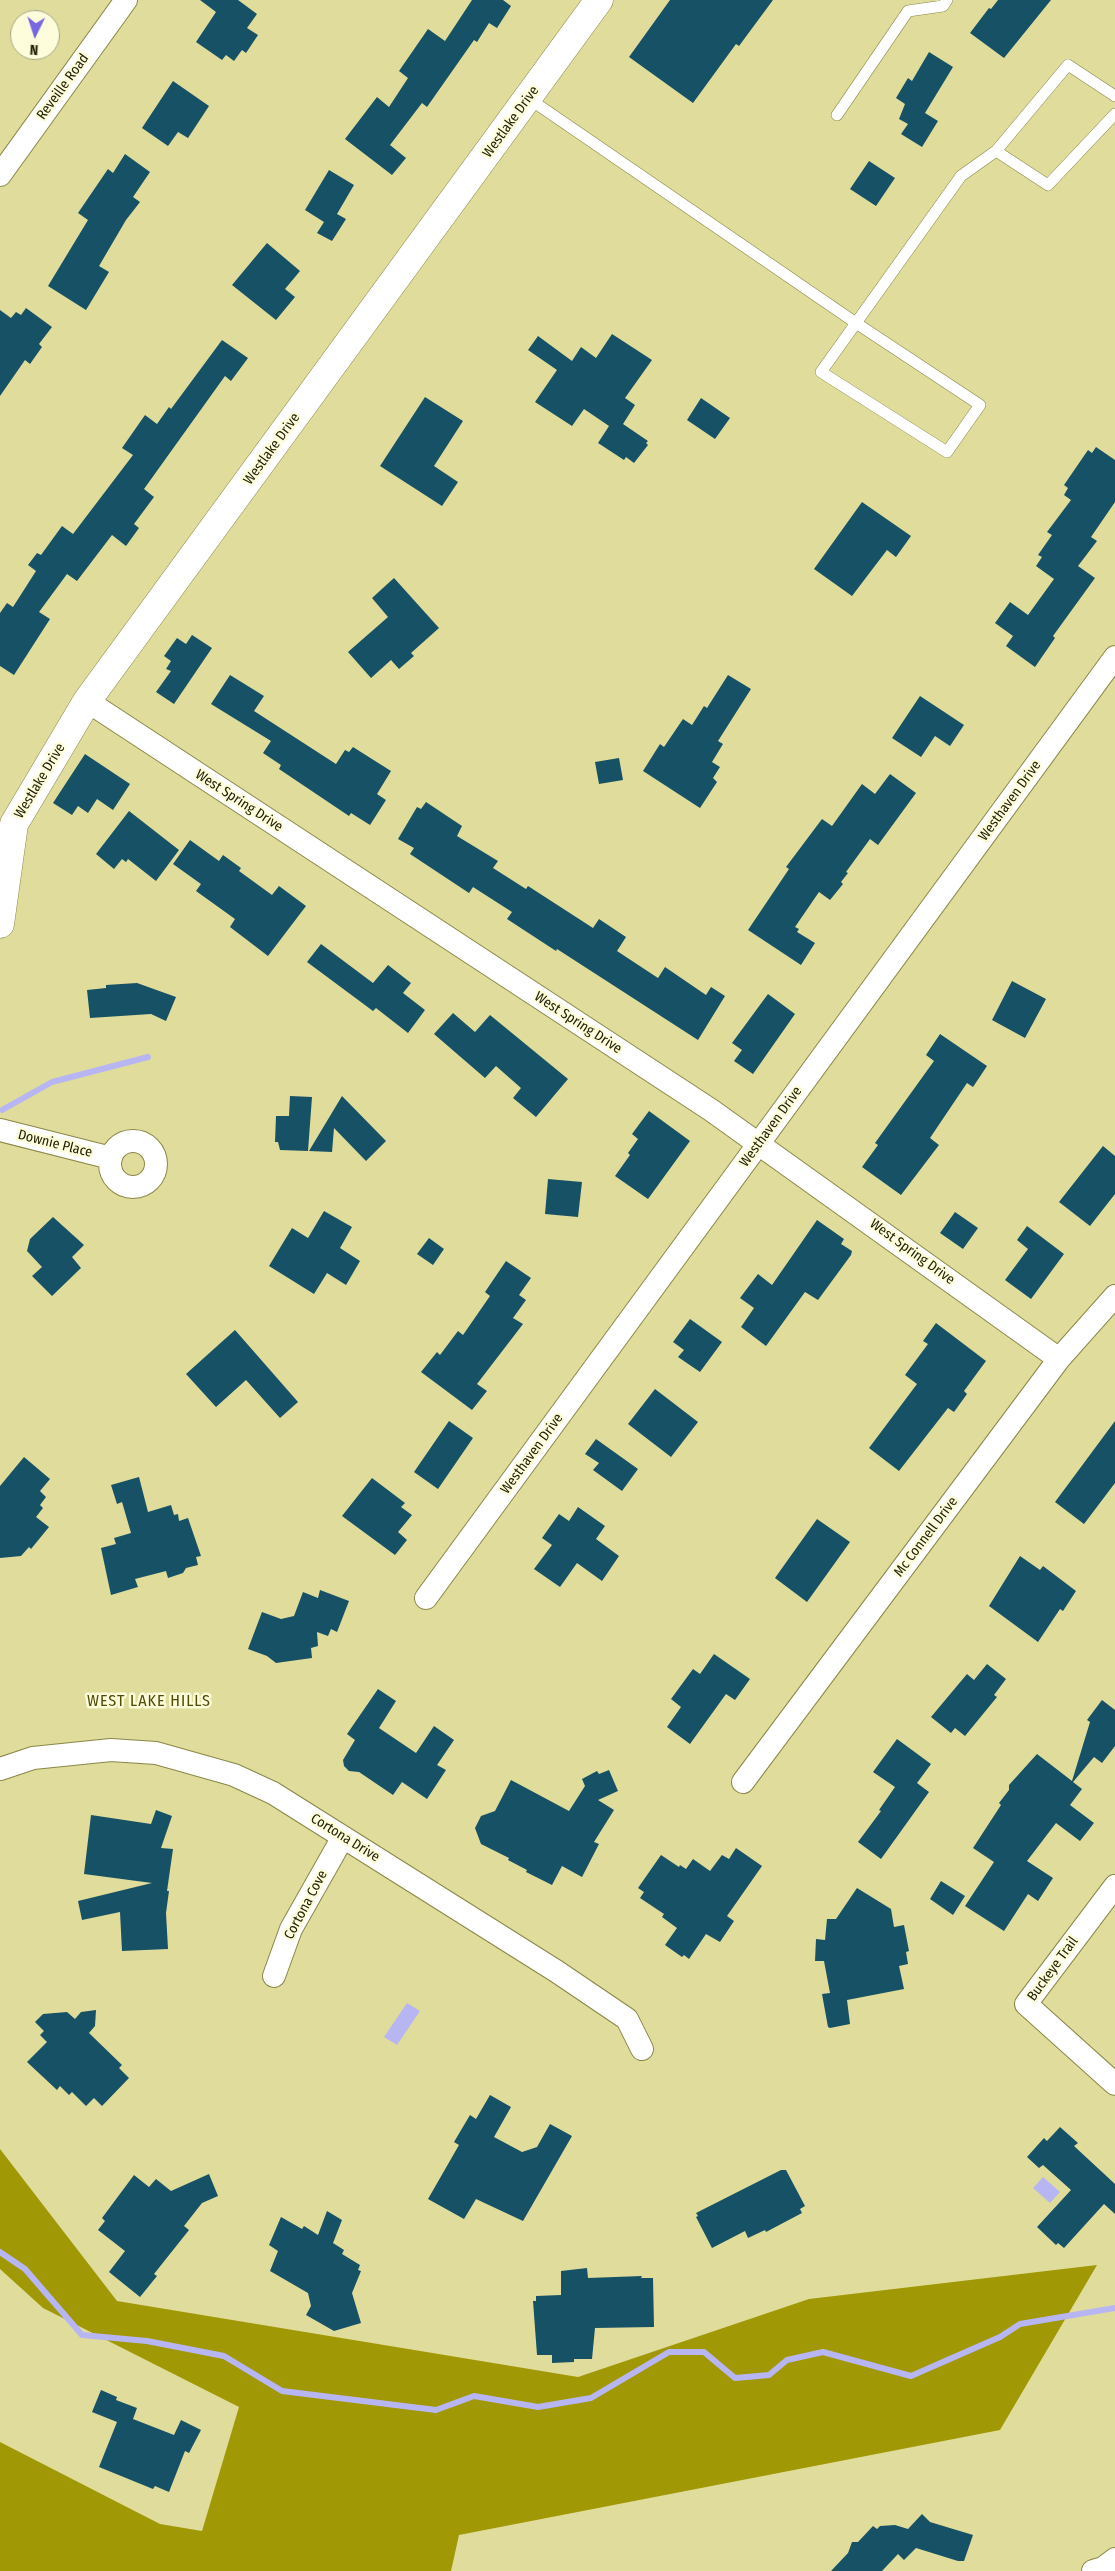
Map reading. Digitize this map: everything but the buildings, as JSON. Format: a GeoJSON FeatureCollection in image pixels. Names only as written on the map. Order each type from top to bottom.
{"type":"FeatureCollection","features":[{"type":"Feature","properties":{"kind":"street","name":"Reveille Road"},"geometry":{"type":"LineString","coordinates":[[0,175],[126,0]]}},
{"type":"Feature","properties":{"kind":"street","name":"Westlake Drive"},"geometry":{"type":"LineString","coordinates":[[0,924],[7,826],[87,702],[599,0]]}},
{"type":"Feature","properties":{"kind":"street","name":"Westhaven Drive"},"geometry":{"type":"LineString","coordinates":[[426,1598],[1115,656]]}},
{"type":"Feature","properties":{"kind":"street","name":"West Spring Drive"},"geometry":{"type":"LineString","coordinates":[[87,702],[760,1143],[1059,1359]]}},
{"type":"Feature","properties":{"kind":"street","name":"Downie Place"},"geometry":{"type":"LineString","coordinates":[[0,1130],[111,1158]]}},
{"type":"Feature","properties":{"kind":"street","name":"Mc Connell Drive"},"geometry":{"type":"LineString","coordinates":[[742,1782],[1059,1359],[1115,1296]]}},
{"type":"Feature","properties":{"kind":"street","name":"Cortona Drive"},"geometry":{"type":"LineString","coordinates":[[0,1769],[33,1758],[111,1750],[156,1753],[234,1775],[273,1793],[556,1971],[627,2019],[642,2049]]}},
{"type":"Feature","properties":{"kind":"street","name":"Cortona Cove"},"geometry":{"type":"LineString","coordinates":[[274,1976],[291,1928],[343,1836]]}},
{"type":"Feature","properties":{"kind":"street","name":"Buckeye Trail"},"geometry":{"type":"LineString","coordinates":[[1115,1886],[1026,2004],[1115,2084]]}},
{"type":"Feature","properties":{"kind":"street"},"geometry":{"type":"LineString","coordinates":[[1093,2571],[1104,2568],[1115,2559]]}},
{"type":"Feature","properties":{"kind":"lane"},"geometry":{"type":"LineString","coordinates":[[837,115],[908,11],[943,6],[947,0]]}},
{"type":"Feature","properties":{"kind":"lane"},"geometry":{"type":"LineString","coordinates":[[528,98],[856,323],[980,405],[947,452],[821,372],[856,323],[961,176],[996,151],[1068,65],[1115,96]]}},
{"type":"Feature","properties":{"kind":"lane"},"geometry":{"type":"LineString","coordinates":[[996,151],[1048,185],[1115,114]]}},
{"type":"Feature","properties":{"kind":"shaded area"},"geometry":{"type":"Polygon","coordinates":[[[0,2149],[117,2301],[578,2377],[809,2299],[1097,2265],[1000,2430],[459,2535],[451,2571],[0,2571],[0,2442],[160,2524],[202,2531],[239,2407],[43,2308],[0,2269],[0,2149]]]}},
{"type":"Feature","properties":{"kind":"water"},"geometry":{"type":"Polygon","coordinates":[[[407,2003],[420,2011],[397,2045],[384,2037],[407,2003]]]}},
{"type":"Feature","properties":{"kind":"water"},"geometry":{"type":"Polygon","coordinates":[[[1043,2177],[1060,2192],[1050,2203],[1033,2188],[1043,2177]]]}},
{"type":"Feature","properties":{"kind":"waterway"},"geometry":{"type":"LineString","coordinates":[[2,1110],[52,1082],[148,1057]]}},
{"type":"Feature","properties":{"kind":"waterway"},"geometry":{"type":"LineString","coordinates":[[0,2252],[25,2269],[82,2335],[147,2341],[224,2356],[282,2391],[436,2410],[474,2396],[538,2407],[591,2398],[669,2352],[704,2352],[735,2378],[769,2375],[787,2360],[823,2352],[911,2376],[1000,2337],[1020,2324],[1115,2308]]}},
{"type":"Feature","properties":{"kind":"district","name":"WEST LAKE HILLS"},"geometry":{"type":"Point","coordinates":[149,1702]}}]}
